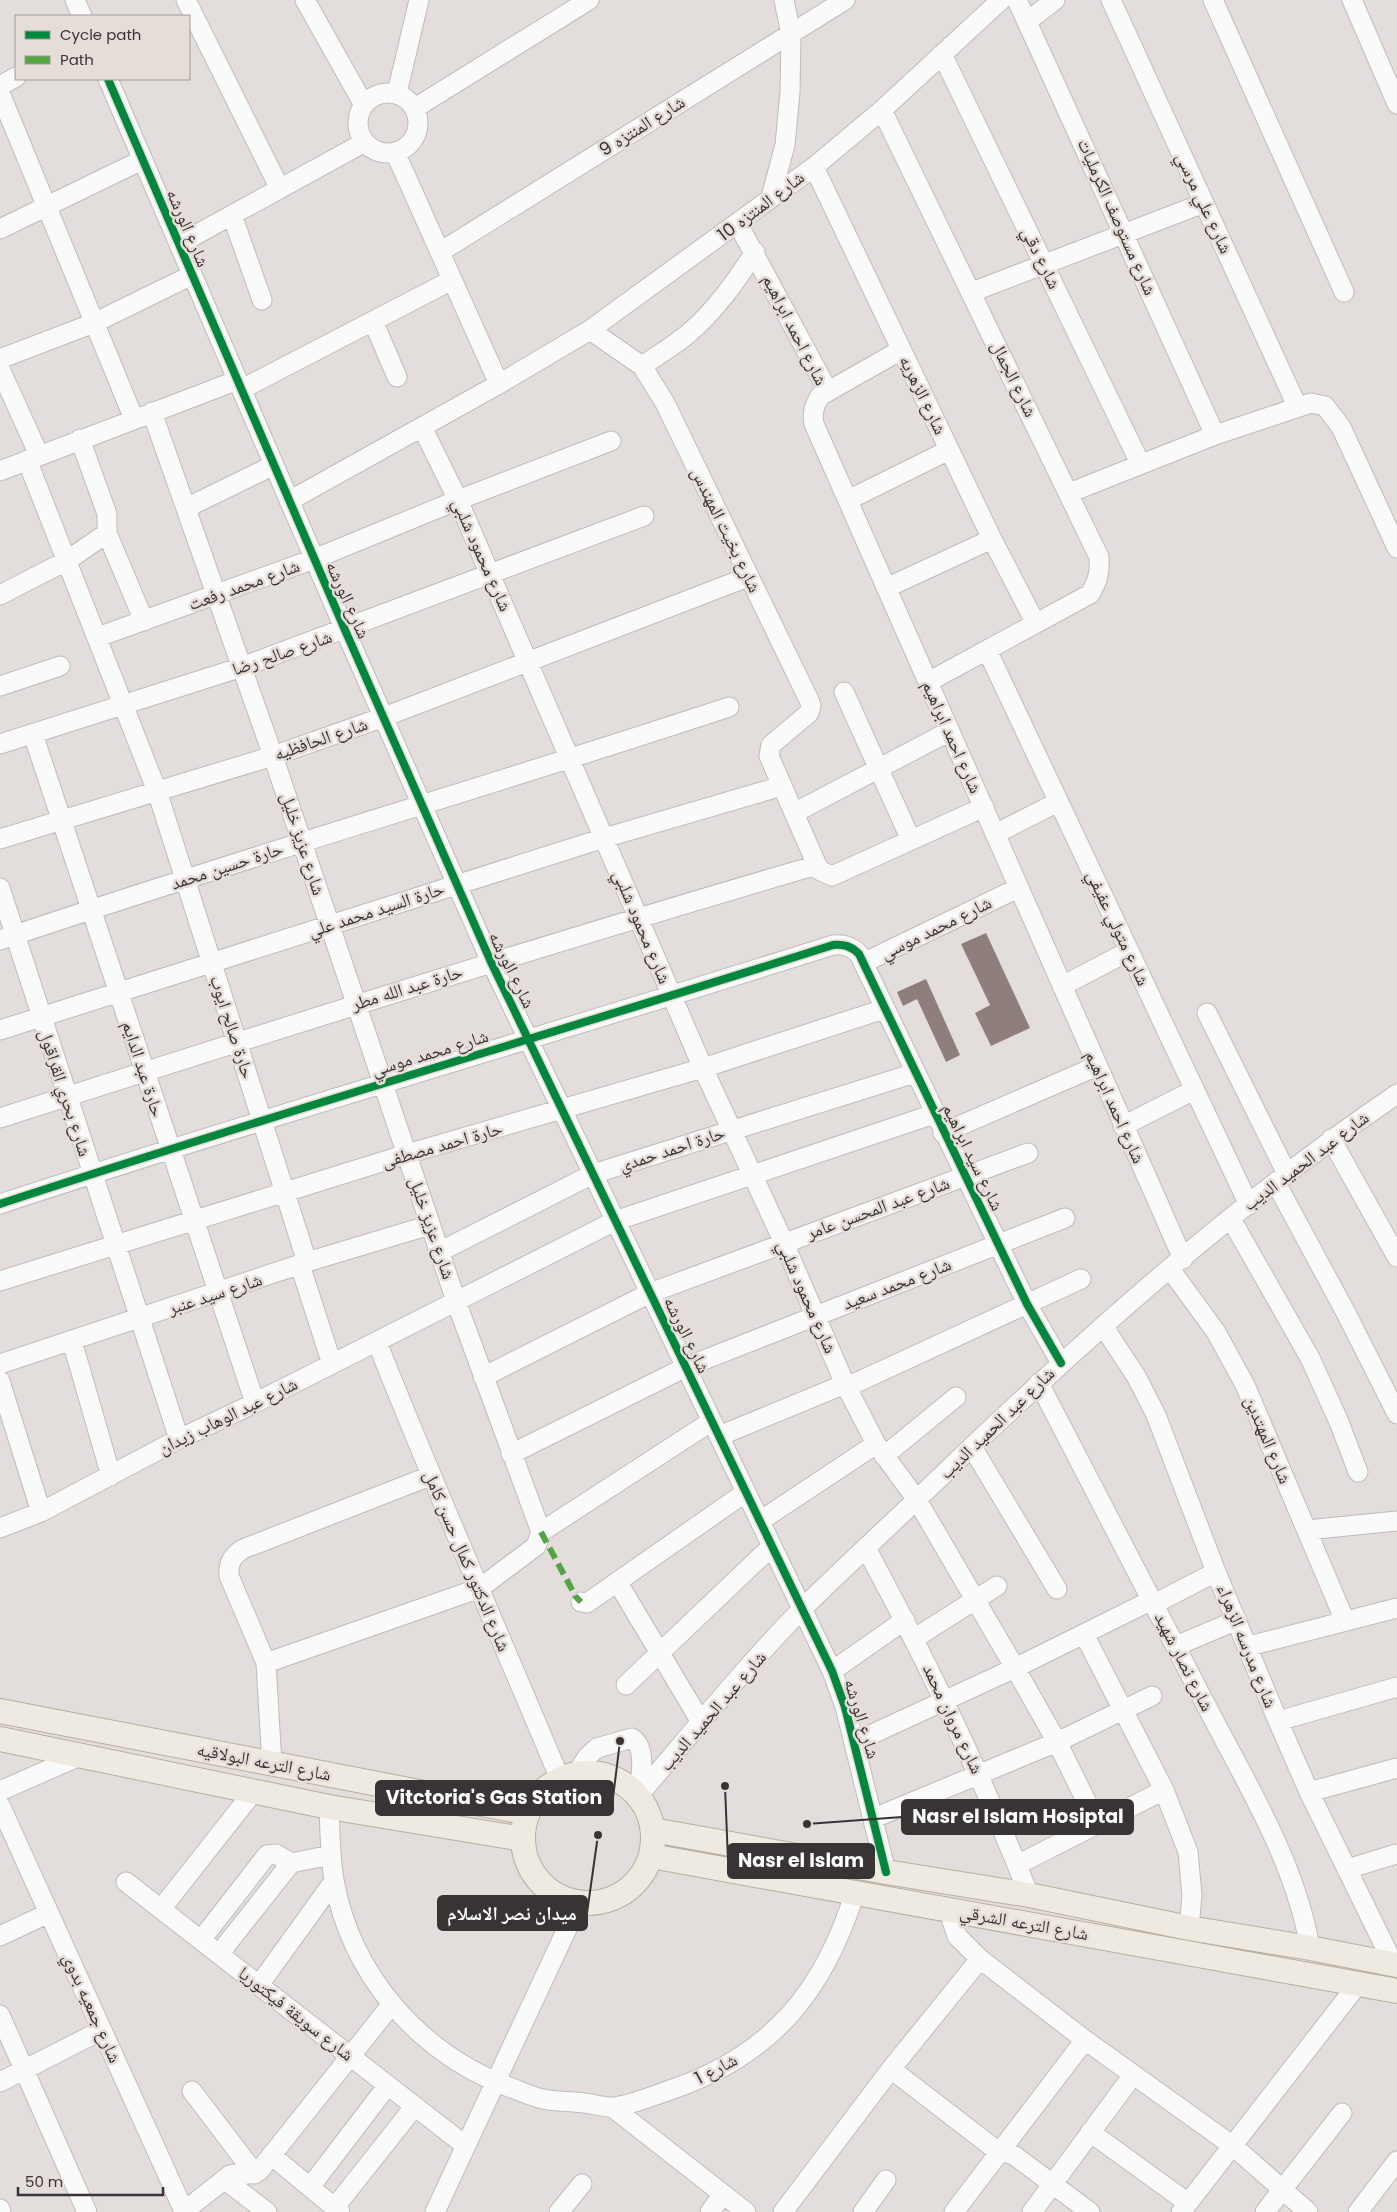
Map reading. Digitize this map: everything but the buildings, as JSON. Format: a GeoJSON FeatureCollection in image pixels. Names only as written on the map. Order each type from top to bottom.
{"type":"FeatureCollection","features":[{"type":"Feature","properties":{"kind":"main road","name":"شارع الترعه البولاقيه"},"geometry":{"type":"LineString","coordinates":[[0,1711],[528,1813]]}},
{"type":"Feature","properties":{"kind":"main road","name":"شارع الترعه البولاقيه"},"geometry":{"type":"LineString","coordinates":[[0,1739],[329,1807],[523,1839]]}},
{"type":"Feature","properties":{"kind":"main road"},"geometry":{"type":"LineString","coordinates":[[590,1773],[610,1777],[628,1786],[638,1796],[648,1812],[653,1830],[651,1856],[641,1877],[624,1893],[602,1902],[579,1903],[554,1894],[535,1876],[528,1864],[523,1839],[528,1813],[541,1793],[568,1776],[590,1773]]}},
{"type":"Feature","properties":{"kind":"main road","name":"شارع الترعه الشرقي"},"geometry":{"type":"LineString","coordinates":[[653,1830],[886,1872],[1029,1895],[1189,1928],[1310,1948],[1396,1965]]}},
{"type":"Feature","properties":{"kind":"main road","name":"شارع الترعه الشرقي"},"geometry":{"type":"LineString","coordinates":[[651,1856],[1397,1991]]}},
{"type":"Feature","properties":{"kind":"street"},"geometry":{"type":"LineString","coordinates":[[75,0],[82,15]]}},
{"type":"Feature","properties":{"kind":"street"},"geometry":{"type":"LineString","coordinates":[[186,0],[280,188]]}},
{"type":"Feature","properties":{"kind":"street"},"geometry":{"type":"LineString","coordinates":[[305,0],[364,104]]}},
{"type":"Feature","properties":{"kind":"street"},"geometry":{"type":"LineString","coordinates":[[397,93],[419,0]]}},
{"type":"Feature","properties":{"kind":"street"},"geometry":{"type":"LineString","coordinates":[[415,108],[589,0]]}},
{"type":"Feature","properties":{"kind":"street"},"geometry":{"type":"LineString","coordinates":[[771,197],[785,145],[790,92],[791,34],[784,0]]}},
{"type":"Feature","properties":{"kind":"street","name":"شارع المنتزه 9"},"geometry":{"type":"LineString","coordinates":[[440,252],[845,0]]}},
{"type":"Feature","properties":{"kind":"street","name":"شارع المنتزه 10"},"geometry":{"type":"LineString","coordinates":[[289,501],[499,384],[590,330],[814,167],[882,110],[1001,0]]}},
{"type":"Feature","properties":{"kind":"street","name":"شارع مستوصف الكرمليات"},"geometry":{"type":"LineString","coordinates":[[1017,0],[1216,435]]}},
{"type":"Feature","properties":{"kind":"street"},"geometry":{"type":"LineString","coordinates":[[1028,21],[1055,0]]}},
{"type":"Feature","properties":{"kind":"street","name":"شارع علي مرسي"},"geometry":{"type":"LineString","coordinates":[[1111,0],[1297,406]]}},
{"type":"Feature","properties":{"kind":"street"},"geometry":{"type":"LineString","coordinates":[[1213,0],[1344,292]]}},
{"type":"Feature","properties":{"kind":"street"},"geometry":{"type":"LineString","coordinates":[[1352,0],[1393,82],[1397,104]]}},
{"type":"Feature","properties":{"kind":"street","name":"شارع دقي"},"geometry":{"type":"LineString","coordinates":[[942,54],[1140,463]]}},
{"type":"Feature","properties":{"kind":"street"},"geometry":{"type":"LineString","coordinates":[[0,86],[15,78]]}},
{"type":"Feature","properties":{"kind":"street","name":"شارع الورشه"},"geometry":{"type":"LineString","coordinates":[[108,80],[314,560],[491,962],[832,1671],[846,1708],[886,1872]]}},
{"type":"Feature","properties":{"kind":"street"},"geometry":{"type":"LineString","coordinates":[[388,92],[397,93],[410,101],[415,108],[418,126],[416,135],[411,143],[395,152],[378,152],[365,142],[358,128],[360,112],[370,98],[388,92]]}},
{"type":"Feature","properties":{"kind":"street"},"geometry":{"type":"LineString","coordinates":[[0,93],[134,419]]}},
{"type":"Feature","properties":{"kind":"street","name":"شارع الجمال"},"geometry":{"type":"LineString","coordinates":[[882,110],[1099,557],[1100,570],[1097,583],[1090,594],[1035,622],[928,682]]}},
{"type":"Feature","properties":{"kind":"street"},"geometry":{"type":"LineString","coordinates":[[179,244],[365,142]]}},
{"type":"Feature","properties":{"kind":"street"},"geometry":{"type":"LineString","coordinates":[[395,152],[499,384]]}},
{"type":"Feature","properties":{"kind":"street"},"geometry":{"type":"LineString","coordinates":[[0,228],[142,160]]}},
{"type":"Feature","properties":{"kind":"street","name":"شارع الزهريه"},"geometry":{"type":"LineString","coordinates":[[814,167],[949,450],[1035,622]]}},
{"type":"Feature","properties":{"kind":"street"},"geometry":{"type":"LineString","coordinates":[[972,292],[1204,203]]}},
{"type":"Feature","properties":{"kind":"street"},"geometry":{"type":"LineString","coordinates":[[232,215],[262,300]]}},
{"type":"Feature","properties":{"kind":"street","name":"شارع احمد ابراهيم"},"geometry":{"type":"LineString","coordinates":[[738,224],[755,252],[828,391],[820,396],[814,405],[812,414],[814,424],[1123,1126],[1176,1264]]}},
{"type":"Feature","properties":{"kind":"street"},"geometry":{"type":"LineString","coordinates":[[642,366],[689,333],[713,310],[736,281],[755,252]]}},
{"type":"Feature","properties":{"kind":"street"},"geometry":{"type":"LineString","coordinates":[[0,359],[94,323],[192,275]]}},
{"type":"Feature","properties":{"kind":"street"},"geometry":{"type":"LineString","coordinates":[[0,471],[152,412],[240,384],[373,321],[452,280]]}},
{"type":"Feature","properties":{"kind":"street"},"geometry":{"type":"LineString","coordinates":[[373,321],[398,377]]}},
{"type":"Feature","properties":{"kind":"street","name":"شارع بخيت المهندس"},"geometry":{"type":"LineString","coordinates":[[590,330],[642,366],[665,403],[811,706],[809,713],[804,718],[771,745],[769,756],[782,786]]}},
{"type":"Feature","properties":{"kind":"street"},"geometry":{"type":"LineString","coordinates":[[828,391],[901,350]]}},
{"type":"Feature","properties":{"kind":"street","name":"حارة صالح ايوب"},"geometry":{"type":"LineString","coordinates":[[2,380],[33,457],[68,560],[122,705],[157,791],[285,1194],[332,1364]]}},
{"type":"Feature","properties":{"kind":"street"},"geometry":{"type":"LineString","coordinates":[[1069,493],[1140,463],[1297,406],[1311,403],[1325,406],[1342,427],[1397,548]]}},
{"type":"Feature","properties":{"kind":"street","name":"شارع عزيز خليل"},"geometry":{"type":"LineString","coordinates":[[152,412],[273,756],[456,1301],[541,1532]]}},
{"type":"Feature","properties":{"kind":"street","name":"شارع محمود شلبي"},"geometry":{"type":"LineString","coordinates":[[422,427],[458,500],[702,1068],[784,1243],[846,1386],[880,1450],[916,1500],[1015,1668],[1057,1742],[1097,1823]]}},
{"type":"Feature","properties":{"kind":"street"},"geometry":{"type":"LineString","coordinates":[[80,439],[107,514],[107,532],[144,621]]}},
{"type":"Feature","properties":{"kind":"street","name":"شارع محمد رفعت"},"geometry":{"type":"LineString","coordinates":[[98,637],[314,560],[458,500],[611,441]]}},
{"type":"Feature","properties":{"kind":"street"},"geometry":{"type":"LineString","coordinates":[[848,500],[949,450]]}},
{"type":"Feature","properties":{"kind":"street"},"geometry":{"type":"LineString","coordinates":[[186,508],[274,465]]}},
{"type":"Feature","properties":{"kind":"street","name":"شارع صالح رضا"},"geometry":{"type":"LineString","coordinates":[[0,744],[242,668],[644,516]]}},
{"type":"Feature","properties":{"kind":"street"},"geometry":{"type":"LineString","coordinates":[[0,595],[68,560],[107,532]]}},
{"type":"Feature","properties":{"kind":"street"},"geometry":{"type":"LineString","coordinates":[[886,588],[992,538]]}},
{"type":"Feature","properties":{"kind":"street","name":"شارع الحافظيه"},"geometry":{"type":"LineString","coordinates":[[0,839],[273,756],[384,717],[748,577]]}},
{"type":"Feature","properties":{"kind":"street","name":"شارع متولي عفيفي"},"geometry":{"type":"LineString","coordinates":[[987,650],[1249,1205]]}},
{"type":"Feature","properties":{"kind":"street"},"geometry":{"type":"LineString","coordinates":[[0,686],[60,666]]}},
{"type":"Feature","properties":{"kind":"street"},"geometry":{"type":"LineString","coordinates":[[844,692],[911,840]]}},
{"type":"Feature","properties":{"kind":"street","name":"حارة حسين محمد"},"geometry":{"type":"LineString","coordinates":[[7,938],[302,842],[570,760],[729,707]]}},
{"type":"Feature","properties":{"kind":"street"},"geometry":{"type":"LineString","coordinates":[[794,813],[950,731]]}},
{"type":"Feature","properties":{"kind":"street","name":"حارة عبد الدايم"},"geometry":{"type":"LineString","coordinates":[[33,734],[255,1403]]}},
{"type":"Feature","properties":{"kind":"street"},"geometry":{"type":"LineString","coordinates":[[782,786],[817,865],[823,873],[832,876],[984,807]]}},
{"type":"Feature","properties":{"kind":"street","name":"حارة السيد محمد علي"},"geometry":{"type":"LineString","coordinates":[[0,1030],[330,926],[456,884],[782,786]]}},
{"type":"Feature","properties":{"kind":"street"},"geometry":{"type":"LineString","coordinates":[[995,834],[1058,802]]}},
{"type":"Feature","properties":{"kind":"street","name":"حارة عبد الله مطر"},"geometry":{"type":"LineString","coordinates":[[0,1118],[491,962],[817,865]]}},
{"type":"Feature","properties":{"kind":"street","name":"شارع بحري القراقول"},"geometry":{"type":"LineString","coordinates":[[0,888],[7,938],[40,1018],[179,1439]]}},
{"type":"Feature","properties":{"kind":"street","name":"شارع محمد موسي"},"geometry":{"type":"LineString","coordinates":[[0,1204],[262,1120],[672,996],[833,945],[843,944],[852,948],[859,954],[864,963],[1018,888]]}},
{"type":"Feature","properties":{"kind":"street"},"geometry":{"type":"LineString","coordinates":[[1062,986],[1129,952]]}},
{"type":"Feature","properties":{"kind":"street","name":"شارع سيد ابراهيم"},"geometry":{"type":"LineString","coordinates":[[864,963],[943,1133],[1027,1304],[1061,1363]]}},
{"type":"Feature","properties":{"kind":"street","name":"حارة احمد مصطفى"},"geometry":{"type":"LineString","coordinates":[[0,1281],[285,1194],[407,1154],[702,1068],[884,1009]]}},
{"type":"Feature","properties":{"kind":"street"},"geometry":{"type":"LineString","coordinates":[[1208,1013],[1281,1179],[1397,1414]]}},
{"type":"Feature","properties":{"kind":"street"},"geometry":{"type":"LineString","coordinates":[[943,1133],[1097,1066]]}},
{"type":"Feature","properties":{"kind":"street","name":"حارة احمد حمدي"},"geometry":{"type":"LineString","coordinates":[[440,1252],[593,1174],[915,1073]]}},
{"type":"Feature","properties":{"kind":"street"},"geometry":{"type":"LineString","coordinates":[[1123,1126],[1194,1090]]}},
{"type":"Feature","properties":{"kind":"street","name":"شارع عبد الحميد الديب"},"geometry":{"type":"LineString","coordinates":[[638,1796],[802,1609],[1061,1363],[1176,1264],[1281,1179],[1331,1139],[1397,1094]]}},
{"type":"Feature","properties":{"kind":"street","name":"شارع عبد الوهاب زيدان"},"geometry":{"type":"LineString","coordinates":[[0,1528],[41,1512],[179,1439],[255,1403],[616,1222],[934,1114]]}},
{"type":"Feature","properties":{"kind":"street"},"geometry":{"type":"LineString","coordinates":[[1331,1139],[1397,1257]]}},
{"type":"Feature","properties":{"kind":"street","name":"شارع عبد المحسن عامر"},"geometry":{"type":"LineString","coordinates":[[483,1377],[650,1293],[1028,1152]]}},
{"type":"Feature","properties":{"kind":"street","name":"شارع محمد سعيد"},"geometry":{"type":"LineString","coordinates":[[511,1454],[686,1367],[1066,1218]]}},
{"type":"Feature","properties":{"kind":"street"},"geometry":{"type":"LineString","coordinates":[[1232,1219],[1310,1358],[1339,1422],[1358,1472]]}},
{"type":"Feature","properties":{"kind":"street","name":"شارع سيد عنبر"},"geometry":{"type":"LineString","coordinates":[[0,1364],[304,1264],[430,1225]]}},
{"type":"Feature","properties":{"kind":"street","name":"شارع المهتدين"},"geometry":{"type":"LineString","coordinates":[[1176,1264],[1194,1300],[1245,1385],[1345,1621]]}},
{"type":"Feature","properties":{"kind":"street"},"geometry":{"type":"LineString","coordinates":[[266,1663],[480,1588],[536,1546],[541,1532],[716,1429],[846,1386],[1081,1279]]}},
{"type":"Feature","properties":{"kind":"street","name":"شارع مدرسه الزهراء"},"geometry":{"type":"LineString","coordinates":[[1103,1326],[1136,1376],[1156,1415],[1216,1572],[1249,1646],[1278,1721],[1346,1869],[1396,1965]]}},
{"type":"Feature","properties":{"kind":"street"},"geometry":{"type":"LineString","coordinates":[[72,1341],[111,1476]]}},
{"type":"Feature","properties":{"kind":"street","name":"شارع الدكتور كمال حسن كامل"},"geometry":{"type":"LineString","coordinates":[[377,1342],[430,1476],[568,1776]]}},
{"type":"Feature","properties":{"kind":"street"},"geometry":{"type":"LineString","coordinates":[[0,1380],[41,1512]]}},
{"type":"Feature","properties":{"kind":"street","name":"شارع نصار شهيد"},"geometry":{"type":"LineString","coordinates":[[1040,1383],[1264,1816],[1305,1919],[1310,1948]]}},
{"type":"Feature","properties":{"kind":"street"},"geometry":{"type":"LineString","coordinates":[[760,1521],[880,1450],[956,1397]]}},
{"type":"Feature","properties":{"kind":"street"},"geometry":{"type":"LineString","coordinates":[[972,1447],[1057,1589]]}},
{"type":"Feature","properties":{"kind":"street"},"geometry":{"type":"LineString","coordinates":[[272,1764],[266,1663],[229,1576],[228,1568],[236,1554],[430,1476]]}},
{"type":"Feature","properties":{"kind":"street"},"geometry":{"type":"LineString","coordinates":[[581,1602],[587,1603],[618,1583],[746,1492]]}},
{"type":"Feature","properties":{"kind":"street"},"geometry":{"type":"LineString","coordinates":[[1306,1530],[1397,1521]]}},
{"type":"Feature","properties":{"kind":"street"},"geometry":{"type":"LineString","coordinates":[[626,1685],[772,1546]]}},
{"type":"Feature","properties":{"kind":"street","name":"شارع مروان محمد"},"geometry":{"type":"LineString","coordinates":[[866,1548],[915,1638],[979,1774],[1029,1895]]}},
{"type":"Feature","properties":{"kind":"street"},"geometry":{"type":"LineString","coordinates":[[854,1742],[1216,1572]]}},
{"type":"Feature","properties":{"kind":"street"},"geometry":{"type":"LineString","coordinates":[[618,1583],[701,1722]]}},
{"type":"Feature","properties":{"kind":"street"},"geometry":{"type":"LineString","coordinates":[[915,1638],[997,1586]]}},
{"type":"Feature","properties":{"kind":"street"},"geometry":{"type":"LineString","coordinates":[[1249,1646],[1397,1608]]}},
{"type":"Feature","properties":{"kind":"street"},"geometry":{"type":"LineString","coordinates":[[832,1671],[905,1620]]}},
{"type":"Feature","properties":{"kind":"street"},"geometry":{"type":"LineString","coordinates":[[1176,1646],[1237,1620]]}},
{"type":"Feature","properties":{"kind":"street"},"geometry":{"type":"LineString","coordinates":[[1084,1634],[1164,1790],[1188,1852],[1191,1866],[1192,1895],[1189,1928]]}},
{"type":"Feature","properties":{"kind":"street"},"geometry":{"type":"LineString","coordinates":[[1278,1721],[1397,1687]]}},
{"type":"Feature","properties":{"kind":"street"},"geometry":{"type":"LineString","coordinates":[[874,1818],[1057,1742],[1152,1696]]}},
{"type":"Feature","properties":{"kind":"street"},"geometry":{"type":"LineString","coordinates":[[568,1776],[597,1748],[632,1738],[636,1740],[641,1754],[638,1796]]}},
{"type":"Feature","properties":{"kind":"street"},"geometry":{"type":"LineString","coordinates":[[0,1791],[82,1755]]}},
{"type":"Feature","properties":{"kind":"street"},"geometry":{"type":"LineString","coordinates":[[1309,1792],[1397,1768]]}},
{"type":"Feature","properties":{"kind":"street"},"geometry":{"type":"LineString","coordinates":[[161,1909],[254,1790]]}},
{"type":"Feature","properties":{"kind":"street"},"geometry":{"type":"LineString","coordinates":[[1017,1865],[1164,1790]]}},
{"type":"Feature","properties":{"kind":"street","name":"شارع جمعيه بدوي"},"geometry":{"type":"LineString","coordinates":[[0,1805],[183,2212]]}},
{"type":"Feature","properties":{"kind":"street","name":"شارع 1"},"geometry":{"type":"LineString","coordinates":[[329,1807],[330,1855],[334,1881],[343,1914],[355,1946],[371,1976],[392,2004],[428,2041],[457,2061],[495,2081],[543,2099],[612,2107],[694,2082],[727,2066],[757,2045],[785,2020],[808,1992],[828,1961],[844,1928],[855,1892]]}},
{"type":"Feature","properties":{"kind":"street"},"geometry":{"type":"LineString","coordinates":[[1346,1869],[1396,1854]]}},
{"type":"Feature","properties":{"kind":"street"},"geometry":{"type":"LineString","coordinates":[[201,1940],[267,1855],[283,1859],[330,1855]]}},
{"type":"Feature","properties":{"kind":"street"},"geometry":{"type":"LineString","coordinates":[[219,1954],[283,1859]]}},
{"type":"Feature","properties":{"kind":"street"},"geometry":{"type":"LineString","coordinates":[[259,1985],[334,1881]]}},
{"type":"Feature","properties":{"kind":"street","name":"شارع سويقة فيكتوريا"},"geometry":{"type":"LineString","coordinates":[[126,1882],[466,2146]]}},
{"type":"Feature","properties":{"kind":"street"},"geometry":{"type":"LineString","coordinates":[[440,2210],[495,2081],[579,1903]]}},
{"type":"Feature","properties":{"kind":"street"},"geometry":{"type":"LineString","coordinates":[[955,1911],[952,1921],[957,1936],[980,1959],[1084,2040],[1232,2146],[1308,2212]]}},
{"type":"Feature","properties":{"kind":"street"},"geometry":{"type":"LineString","coordinates":[[0,1936],[49,1912]]}},
{"type":"Feature","properties":{"kind":"street"},"geometry":{"type":"LineString","coordinates":[[783,2212],[891,2069],[980,1959]]}},
{"type":"Feature","properties":{"kind":"street"},"geometry":{"type":"LineString","coordinates":[[1090,2132],[1185,2207],[1358,1984]]}},
{"type":"Feature","properties":{"kind":"street"},"geometry":{"type":"LineString","coordinates":[[255,2174],[392,2004]]}},
{"type":"Feature","properties":{"kind":"street"},"geometry":{"type":"LineString","coordinates":[[0,2015],[87,2212]]}},
{"type":"Feature","properties":{"kind":"street"},"geometry":{"type":"LineString","coordinates":[[0,2082],[102,2030]]}},
{"type":"Feature","properties":{"kind":"street"},"geometry":{"type":"LineString","coordinates":[[954,2212],[1000,2154],[1084,2040]]}},
{"type":"Feature","properties":{"kind":"street"},"geometry":{"type":"LineString","coordinates":[[891,2069],[1000,2154],[1008,2153],[1015,2156],[1084,2210]]}},
{"type":"Feature","properties":{"kind":"street"},"geometry":{"type":"LineString","coordinates":[[1032,2212],[1133,2075]]}},
{"type":"Feature","properties":{"kind":"street"},"geometry":{"type":"LineString","coordinates":[[310,2187],[388,2085]]}},
{"type":"Feature","properties":{"kind":"street"},"geometry":{"type":"LineString","coordinates":[[192,2091],[255,2174]]}},
{"type":"Feature","properties":{"kind":"street"},"geometry":{"type":"LineString","coordinates":[[271,2155],[338,2210],[415,2106]]}},
{"type":"Feature","properties":{"kind":"street"},"geometry":{"type":"LineString","coordinates":[[612,2107],[746,2212]]}},
{"type":"Feature","properties":{"kind":"street"},"geometry":{"type":"LineString","coordinates":[[1265,2212],[1342,2112]]}},
{"type":"Feature","properties":{"kind":"street"},"geometry":{"type":"LineString","coordinates":[[1358,2212],[1397,2161]]}},
{"type":"Feature","properties":{"kind":"street"},"geometry":{"type":"LineString","coordinates":[[183,2212],[236,2173],[255,2174]]}},
{"type":"Feature","properties":{"kind":"street"},"geometry":{"type":"LineString","coordinates":[[225,2180],[268,2212]]}},
{"type":"Feature","properties":{"kind":"street"},"geometry":{"type":"LineString","coordinates":[[863,2212],[886,2180]]}},
{"type":"Feature","properties":{"kind":"street"},"geometry":{"type":"LineString","coordinates":[[560,2212],[582,2184]]}},
{"type":"Feature","properties":{"kind":"street"},"geometry":{"type":"LineString","coordinates":[[710,2212],[723,2194]]}},
{"type":"Feature","properties":{"kind":"marked path"},"geometry":{"type":"LineString","coordinates":[[541,1532],[576,1597],[581,1602]]}},
{"type":"Feature","properties":{"kind":"cycle path"},"geometry":{"type":"LineString","coordinates":[[108,80],[345,630],[491,962],[832,1671],[845,1707],[886,1872]]}},
{"type":"Feature","properties":{"kind":"cycle path"},"geometry":{"type":"LineString","coordinates":[[0,1204],[104,1170],[833,945],[844,945],[859,954],[1027,1304],[1061,1363]]}},
{"type":"Feature","properties":{"kind":"place","name":"Vitctoria's Gas Station"},"geometry":{"type":"Point","coordinates":[620,1741]}},
{"type":"Feature","properties":{"kind":"place","name":"Nasr el Islam"},"geometry":{"type":"Point","coordinates":[725,1786]}},
{"type":"Feature","properties":{"kind":"place","name":"Nasr el Islam Hosiptal"},"geometry":{"type":"Point","coordinates":[807,1824]}},
{"type":"Feature","properties":{"kind":"place","name":"ميدان نصر الاسلام"},"geometry":{"type":"Point","coordinates":[598,1835]}}]}
